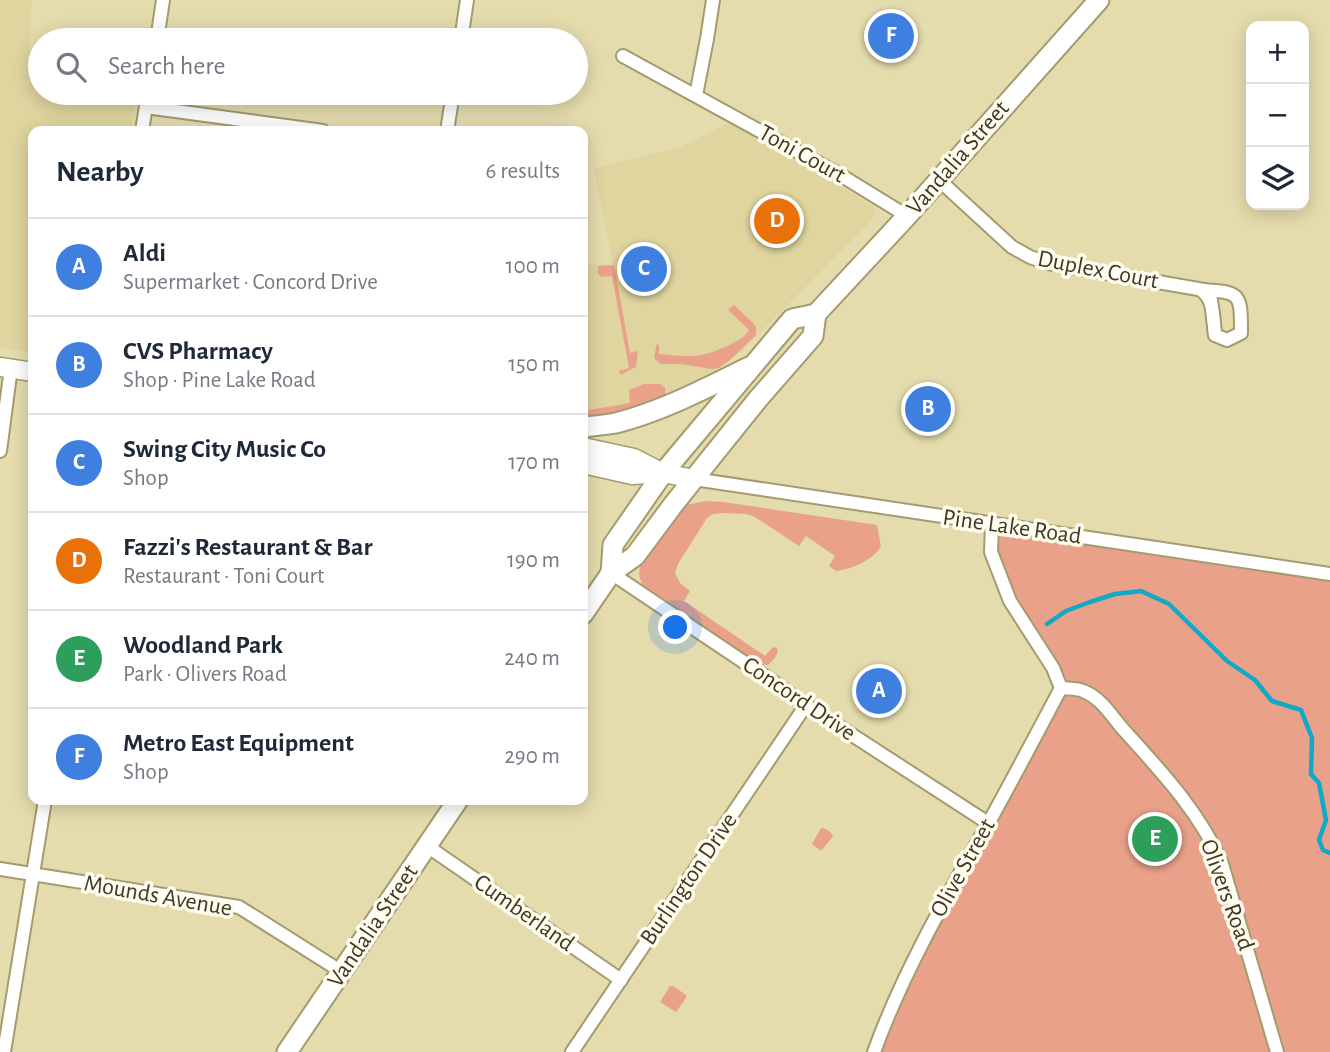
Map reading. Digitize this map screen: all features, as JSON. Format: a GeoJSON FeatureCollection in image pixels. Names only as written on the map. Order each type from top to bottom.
{"type":"FeatureCollection","features":[{"type":"Feature","properties":{"kind":"main road","name":"Vandalia Street"},"geometry":{"type":"LineString","coordinates":[[588,607],[611,573],[635,556],[758,399],[813,336],[816,314],[1099,0]]}},
{"type":"Feature","properties":{"kind":"main road","name":"Vandalia Street"},"geometry":{"type":"LineString","coordinates":[[611,573],[613,545],[663,473],[792,319],[816,314]]}},
{"type":"Feature","properties":{"kind":"main road"},"geometry":{"type":"LineString","coordinates":[[588,426],[613,424],[649,413],[756,363]]}},
{"type":"Feature","properties":{"kind":"main road"},"geometry":{"type":"LineString","coordinates":[[6,368],[28,371]]}},
{"type":"Feature","properties":{"kind":"main road"},"geometry":{"type":"LineString","coordinates":[[588,448],[634,458],[663,473]]}},
{"type":"Feature","properties":{"kind":"main road"},"geometry":{"type":"LineString","coordinates":[[588,465],[632,475],[663,473],[694,479]]}},
{"type":"Feature","properties":{"kind":"main road","name":"Vandalia Street"},"geometry":{"type":"LineString","coordinates":[[288,1052],[455,805]]}},
{"type":"Feature","properties":{"kind":"street"},"geometry":{"type":"LineString","coordinates":[[159,28],[163,0]]}},
{"type":"Feature","properties":{"kind":"street"},"geometry":{"type":"LineString","coordinates":[[463,28],[467,0]]}},
{"type":"Feature","properties":{"kind":"street"},"geometry":{"type":"LineString","coordinates":[[696,95],[713,0]]}},
{"type":"Feature","properties":{"kind":"street","name":"Toni Court"},"geometry":{"type":"LineString","coordinates":[[623,56],[842,176],[907,216]]}},
{"type":"Feature","properties":{"kind":"street"},"geometry":{"type":"LineString","coordinates":[[448,126],[451,105]]}},
{"type":"Feature","properties":{"kind":"street"},"geometry":{"type":"LineString","coordinates":[[143,126],[146,107],[286,126]]}},
{"type":"Feature","properties":{"kind":"street","name":"Duplex Court"},"geometry":{"type":"LineString","coordinates":[[939,180],[1012,247],[1030,257],[1048,263],[1201,290]]}},
{"type":"Feature","properties":{"kind":"street"},"geometry":{"type":"LineString","coordinates":[[0,451],[6,368]]}},
{"type":"Feature","properties":{"kind":"street","name":"Pine Lake Road"},"geometry":{"type":"LineString","coordinates":[[694,479],[1330,574]]}},
{"type":"Feature","properties":{"kind":"street"},"geometry":{"type":"LineString","coordinates":[[992,524],[991,552],[1010,601],[1053,668],[1061,688]]}},
{"type":"Feature","properties":{"kind":"street","name":"Concord Drive"},"geometry":{"type":"LineString","coordinates":[[611,573],[806,705],[988,823]]}},
{"type":"Feature","properties":{"kind":"street","name":"Olive Street"},"geometry":{"type":"LineString","coordinates":[[874,1052],[919,950],[1061,688]]}},
{"type":"Feature","properties":{"kind":"street","name":"Olivers Road"},"geometry":{"type":"LineString","coordinates":[[1061,688],[1083,691],[1103,704],[1193,813],[1214,845],[1222,864],[1277,1052]]}},
{"type":"Feature","properties":{"kind":"street","name":"Burlington Drive"},"geometry":{"type":"LineString","coordinates":[[572,1052],[806,705]]}},
{"type":"Feature","properties":{"kind":"street"},"geometry":{"type":"LineString","coordinates":[[4,1052],[44,805]]}},
{"type":"Feature","properties":{"kind":"street","name":"Cumberland"},"geometry":{"type":"LineString","coordinates":[[427,846],[621,980]]}},
{"type":"Feature","properties":{"kind":"street","name":"Mounds Avenue"},"geometry":{"type":"LineString","coordinates":[[0,869],[239,908],[342,972]]}},
{"type":"Feature","properties":{"kind":"shaded area"},"geometry":{"type":"Polygon","coordinates":[[[0,0],[32,0],[30,28],[28,28],[28,105],[135,105],[132,126],[28,126],[28,352],[0,348],[0,0]]]}},
{"type":"Feature","properties":{"kind":"shaded area"},"geometry":{"type":"Polygon","coordinates":[[[728,123],[821,174],[874,207],[876,213],[740,353],[721,367],[663,402],[588,421],[588,264],[613,266],[594,168],[679,148],[728,123]]]}},
{"type":"Feature","properties":{"kind":"shaded area"},"geometry":{"type":"Polygon","coordinates":[[[614,265],[630,353],[638,351],[636,367],[622,374],[619,371],[629,368],[612,276],[602,277],[598,274],[598,266],[614,265]]]}},
{"type":"Feature","properties":{"kind":"shaded area"},"geometry":{"type":"Polygon","coordinates":[[[734,305],[754,324],[756,333],[719,368],[660,364],[654,358],[657,343],[659,354],[696,356],[721,349],[742,338],[749,330],[728,310],[734,305]]]}},
{"type":"Feature","properties":{"kind":"shaded area"},"geometry":{"type":"Polygon","coordinates":[[[644,384],[660,384],[665,388],[666,397],[662,401],[588,420],[588,410],[630,403],[629,390],[644,384]]]}},
{"type":"Feature","properties":{"kind":"shaded area"},"geometry":{"type":"Polygon","coordinates":[[[706,501],[877,525],[881,547],[861,564],[836,571],[829,566],[835,556],[806,536],[799,546],[747,514],[713,514],[707,518],[675,573],[680,583],[690,591],[684,601],[765,656],[776,647],[778,651],[775,658],[768,665],[757,664],[642,584],[640,579],[641,564],[686,505],[706,501]]]}},
{"type":"Feature","properties":{"kind":"shaded area"},"geometry":{"type":"Polygon","coordinates":[[[992,524],[1330,573],[1330,1052],[878,1052],[900,990],[1061,688],[991,552],[992,524]]]}},
{"type":"Feature","properties":{"kind":"shaded area"},"geometry":{"type":"Polygon","coordinates":[[[821,828],[833,836],[820,850],[812,844],[821,828]]]}},
{"type":"Feature","properties":{"kind":"shaded area"},"geometry":{"type":"Polygon","coordinates":[[[670,986],[686,995],[676,1012],[660,1002],[670,986]]]}},
{"type":"Feature","properties":{"kind":"waterway"},"geometry":{"type":"LineString","coordinates":[[1047,624],[1066,611],[1090,602],[1115,594],[1141,591],[1169,604],[1227,661],[1255,680],[1272,701],[1301,710],[1312,738],[1311,774],[1319,783],[1326,820],[1319,840],[1323,850],[1330,853]]}},
{"type":"Feature","properties":{"kind":"place","name":"Metro East Equipment"},"geometry":{"type":"Point","coordinates":[891,36]}},
{"type":"Feature","properties":{"kind":"place","name":"Fazzi's Restaurant & Bar"},"geometry":{"type":"Point","coordinates":[777,221]}},
{"type":"Feature","properties":{"kind":"place","name":"Swing City Music Co"},"geometry":{"type":"Point","coordinates":[644,269]}},
{"type":"Feature","properties":{"kind":"place","name":"CVS Pharmacy"},"geometry":{"type":"Point","coordinates":[928,409]}},
{"type":"Feature","properties":{"kind":"place","name":"Aldi"},"geometry":{"type":"Point","coordinates":[879,691]}},
{"type":"Feature","properties":{"kind":"place","name":"Woodland Park"},"geometry":{"type":"Point","coordinates":[1155,839]}}]}
